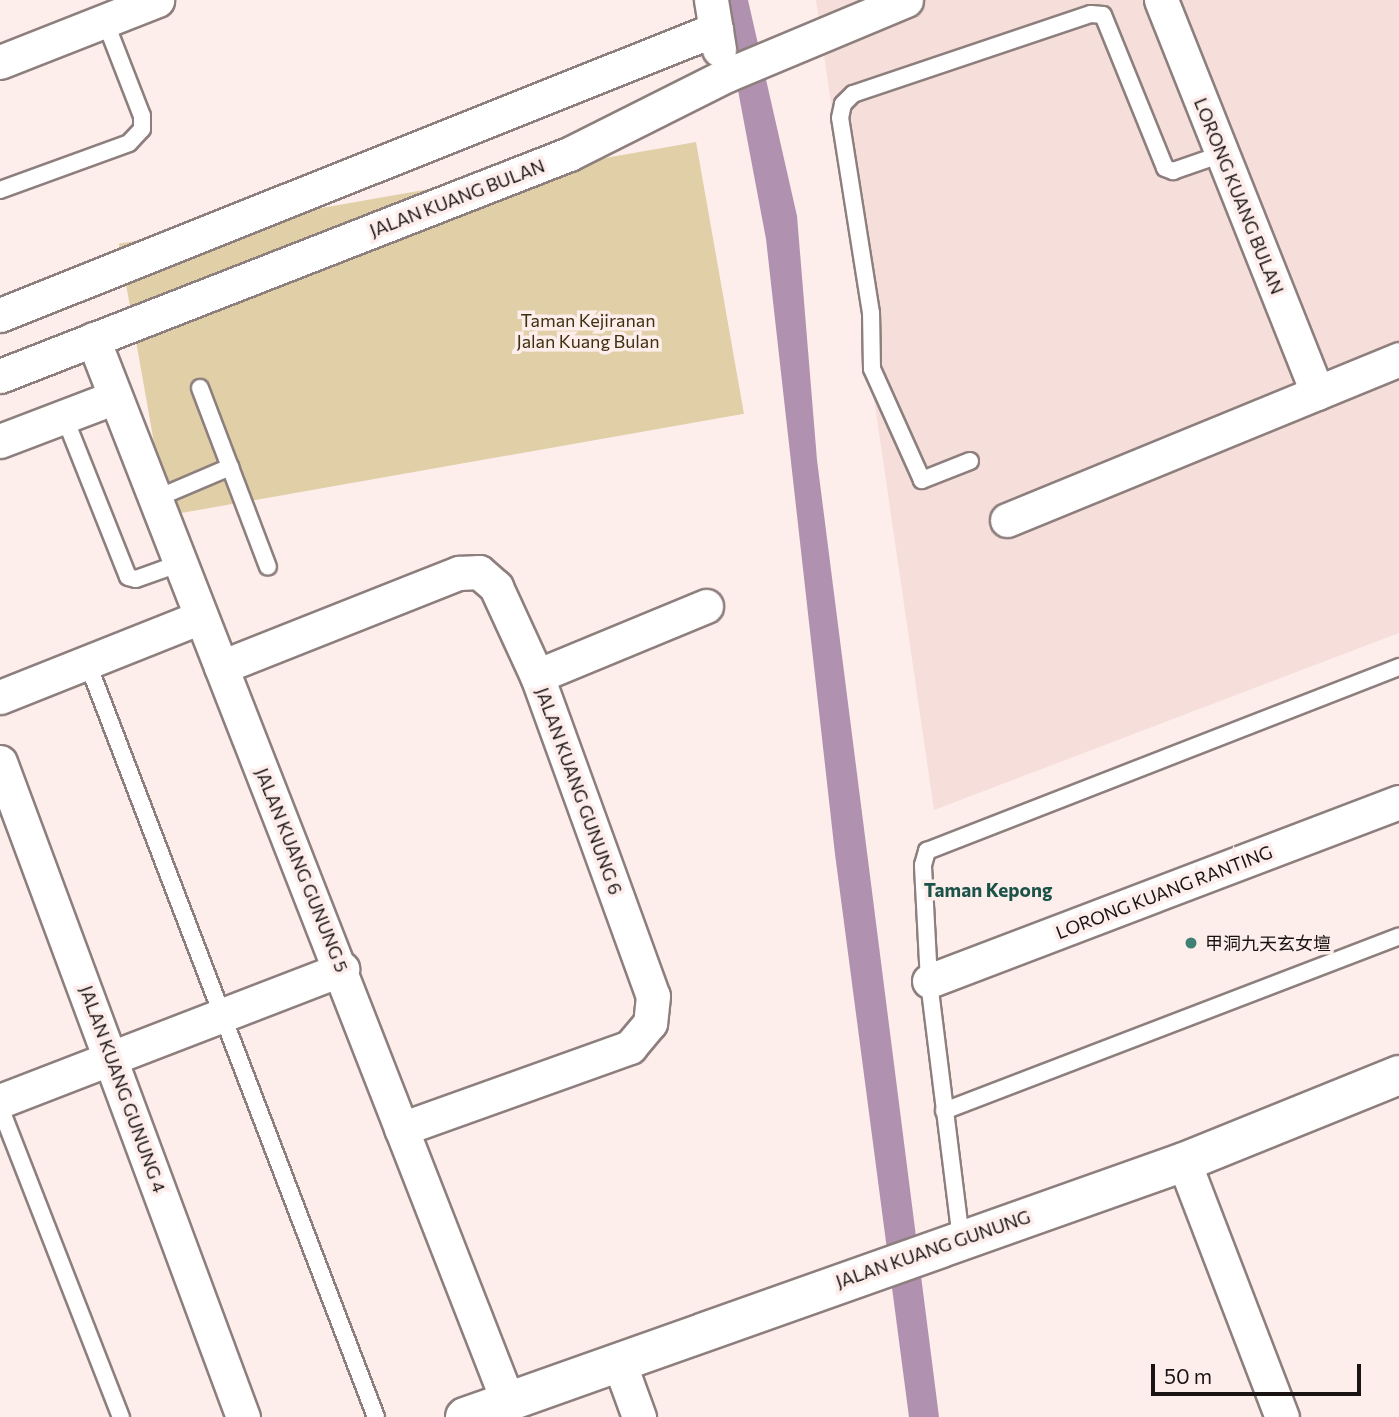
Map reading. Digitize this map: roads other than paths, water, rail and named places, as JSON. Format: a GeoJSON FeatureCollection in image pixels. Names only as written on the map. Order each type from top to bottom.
{"type":"FeatureCollection","features":[{"type":"Feature","properties":{"kind":"street"},"geometry":{"type":"LineString","coordinates":[[0,62],[157,0]]}},
{"type":"Feature","properties":{"kind":"street","name":"JALAN KUANG BULAN"},"geometry":{"type":"LineString","coordinates":[[0,376],[569,154],[725,75],[806,39],[906,0]]}},
{"type":"Feature","properties":{"kind":"street","name":"LORONG KUANG BULAN"},"geometry":{"type":"LineString","coordinates":[[1161,0],[1317,393]]}},
{"type":"Feature","properties":{"kind":"street"},"geometry":{"type":"LineString","coordinates":[[0,315],[713,15],[725,75]]}},
{"type":"Feature","properties":{"kind":"street","name":"JALAN KUANG GUNUNG 5"},"geometry":{"type":"LineString","coordinates":[[93,340],[342,969],[401,1129],[508,1402]]}},
{"type":"Feature","properties":{"kind":"street"},"geometry":{"type":"LineString","coordinates":[[1007,520],[1399,359]]}},
{"type":"Feature","properties":{"kind":"street"},"geometry":{"type":"LineString","coordinates":[[0,441],[115,397]]}},
{"type":"Feature","properties":{"kind":"street","name":"JALAN KUANG GUNUNG 6"},"geometry":{"type":"LineString","coordinates":[[221,667],[459,573],[480,572],[496,587],[537,676],[653,996],[650,1023],[630,1047],[401,1129]]}},
{"type":"Feature","properties":{"kind":"street"},"geometry":{"type":"LineString","coordinates":[[537,676],[706,606]]}},
{"type":"Feature","properties":{"kind":"street"},"geometry":{"type":"LineString","coordinates":[[0,697],[201,617]]}},
{"type":"Feature","properties":{"kind":"street","name":"JALAN KUANG GUNUNG 4"},"geometry":{"type":"LineString","coordinates":[[0,762],[243,1417]]}},
{"type":"Feature","properties":{"kind":"street","name":"LORONG KUANG RANTING"},"geometry":{"type":"LineString","coordinates":[[929,981],[1399,802]]}},
{"type":"Feature","properties":{"kind":"street"},"geometry":{"type":"LineString","coordinates":[[0,1101],[342,969]]}},
{"type":"Feature","properties":{"kind":"street","name":"JALAN KUANG GUNUNG"},"geometry":{"type":"LineString","coordinates":[[466,1417],[1184,1162],[1399,1076]]}},
{"type":"Feature","properties":{"kind":"street"},"geometry":{"type":"LineString","coordinates":[[1184,1162],[1282,1417]]}},
{"type":"Feature","properties":{"kind":"street"},"geometry":{"type":"LineString","coordinates":[[619,1362],[639,1417]]}},
{"type":"Feature","properties":{"kind":"lane"},"geometry":{"type":"LineString","coordinates":[[970,461],[922,480],[873,369],[871,313],[840,118],[843,104],[853,94],[1091,14],[1103,15],[1165,167],[1173,171],[1222,154]]}},
{"type":"Feature","properties":{"kind":"lane"},"geometry":{"type":"LineString","coordinates":[[0,190],[129,143],[142,129],[142,116],[104,21]]}},
{"type":"Feature","properties":{"kind":"lane"},"geometry":{"type":"LineString","coordinates":[[200,388],[268,567]]}},
{"type":"Feature","properties":{"kind":"lane"},"geometry":{"type":"LineString","coordinates":[[64,416],[128,576],[136,579],[180,563]]}},
{"type":"Feature","properties":{"kind":"lane"},"geometry":{"type":"LineString","coordinates":[[155,499],[230,467]]}},
{"type":"Feature","properties":{"kind":"lane"},"geometry":{"type":"LineString","coordinates":[[88,664],[376,1417]]}},
{"type":"Feature","properties":{"kind":"lane"},"geometry":{"type":"LineString","coordinates":[[946,1245],[944,1111],[929,981],[923,865],[927,851],[1399,667]]}},
{"type":"Feature","properties":{"kind":"lane"},"geometry":{"type":"LineString","coordinates":[[944,1111],[1399,936]]}},
{"type":"Feature","properties":{"kind":"lane"},"geometry":{"type":"LineString","coordinates":[[0,1107],[121,1417]]}},
{"type":"Feature","properties":{"kind":"place","name":"甲洞九天玄女壇"},"geometry":{"type":"Point","coordinates":[1191,943]}},
{"type":"Feature","properties":{"kind":"district","name":"Taman Kepong"},"geometry":{"type":"Point","coordinates":[988,890]}},
{"type":"Feature","properties":{"kind":"park label","name":"Taman Kejiranan Jalan Kuang Bulan"},"geometry":{"type":"Point","coordinates":[588,331]}}]}
